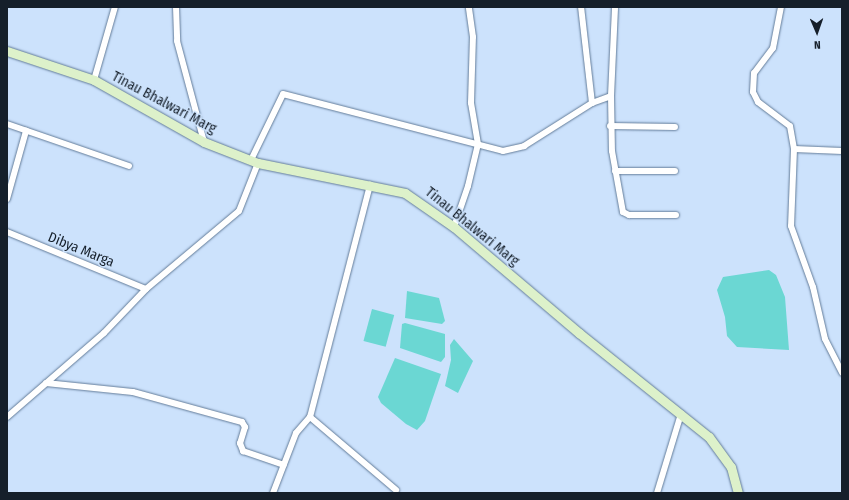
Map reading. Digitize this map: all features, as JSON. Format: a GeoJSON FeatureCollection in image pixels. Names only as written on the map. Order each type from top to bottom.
{"type":"FeatureCollection","features":[{"type":"Feature","properties":{"kind":"street"},"geometry":{"type":"LineString","coordinates":[[94,80],[115,7]]}},
{"type":"Feature","properties":{"kind":"street"},"geometry":{"type":"LineString","coordinates":[[176,7],[177,41],[204,142]]}},
{"type":"Feature","properties":{"kind":"street"},"geometry":{"type":"LineString","coordinates":[[454,227],[468,186],[478,144],[471,103],[473,37],[469,7]]}},
{"type":"Feature","properties":{"kind":"street"},"geometry":{"type":"LineString","coordinates":[[581,7],[592,103]]}},
{"type":"Feature","properties":{"kind":"street"},"geometry":{"type":"LineString","coordinates":[[615,7],[610,126],[615,171],[623,212],[629,215],[676,214]]}},
{"type":"Feature","properties":{"kind":"street"},"geometry":{"type":"LineString","coordinates":[[781,7],[773,48],[753,77],[753,92],[758,102],[790,126],[794,149],[791,226],[812,287],[825,339],[842,373]]}},
{"type":"Feature","properties":{"kind":"street","name":"Tinau Bhalwari Marg"},"geometry":{"type":"LineString","coordinates":[[7,51],[94,80],[204,142],[254,162],[370,184],[406,193],[454,227],[580,333],[710,437],[731,467],[738,493]]}},
{"type":"Feature","properties":{"kind":"street"},"geometry":{"type":"LineString","coordinates":[[7,417],[104,333],[146,289],[239,211],[254,162],[283,94],[510,151],[524,146],[592,103],[611,96]]}},
{"type":"Feature","properties":{"kind":"street"},"geometry":{"type":"LineString","coordinates":[[7,124],[129,166]]}},
{"type":"Feature","properties":{"kind":"street"},"geometry":{"type":"LineString","coordinates":[[610,126],[675,127]]}},
{"type":"Feature","properties":{"kind":"street"},"geometry":{"type":"LineString","coordinates":[[7,199],[10,181],[26,131]]}},
{"type":"Feature","properties":{"kind":"street"},"geometry":{"type":"LineString","coordinates":[[794,149],[842,151]]}},
{"type":"Feature","properties":{"kind":"street"},"geometry":{"type":"LineString","coordinates":[[615,171],[675,171]]}},
{"type":"Feature","properties":{"kind":"street"},"geometry":{"type":"LineString","coordinates":[[273,493],[296,433],[310,417],[370,184]]}},
{"type":"Feature","properties":{"kind":"street","name":"Dibya Marga"},"geometry":{"type":"LineString","coordinates":[[7,232],[146,289]]}},
{"type":"Feature","properties":{"kind":"street"},"geometry":{"type":"LineString","coordinates":[[46,383],[133,392],[242,422],[245,427],[240,443],[243,451],[284,465]]}},
{"type":"Feature","properties":{"kind":"street"},"geometry":{"type":"LineString","coordinates":[[657,493],[682,414]]}},
{"type":"Feature","properties":{"kind":"street"},"geometry":{"type":"LineString","coordinates":[[310,417],[396,490]]}},
{"type":"Feature","properties":{"kind":"shaded area"},"geometry":{"type":"Polygon","coordinates":[[[769,270],[776,275],[785,297],[789,350],[737,347],[727,336],[725,317],[717,290],[723,277],[769,270]]]}},
{"type":"Feature","properties":{"kind":"shaded area"},"geometry":{"type":"Polygon","coordinates":[[[407,291],[439,298],[445,321],[442,324],[405,318],[407,291]]]}},
{"type":"Feature","properties":{"kind":"shaded area"},"geometry":{"type":"Polygon","coordinates":[[[372,309],[394,315],[386,347],[363,341],[372,309]]]}},
{"type":"Feature","properties":{"kind":"shaded area"},"geometry":{"type":"Polygon","coordinates":[[[405,323],[445,334],[445,357],[441,362],[400,348],[402,324],[405,323]]]}},
{"type":"Feature","properties":{"kind":"shaded area"},"geometry":{"type":"Polygon","coordinates":[[[454,339],[473,361],[458,393],[445,386],[451,360],[450,345],[454,339]]]}},
{"type":"Feature","properties":{"kind":"shaded area"},"geometry":{"type":"Polygon","coordinates":[[[395,358],[441,374],[425,421],[417,430],[406,424],[381,403],[378,397],[395,358]]]}}]}
